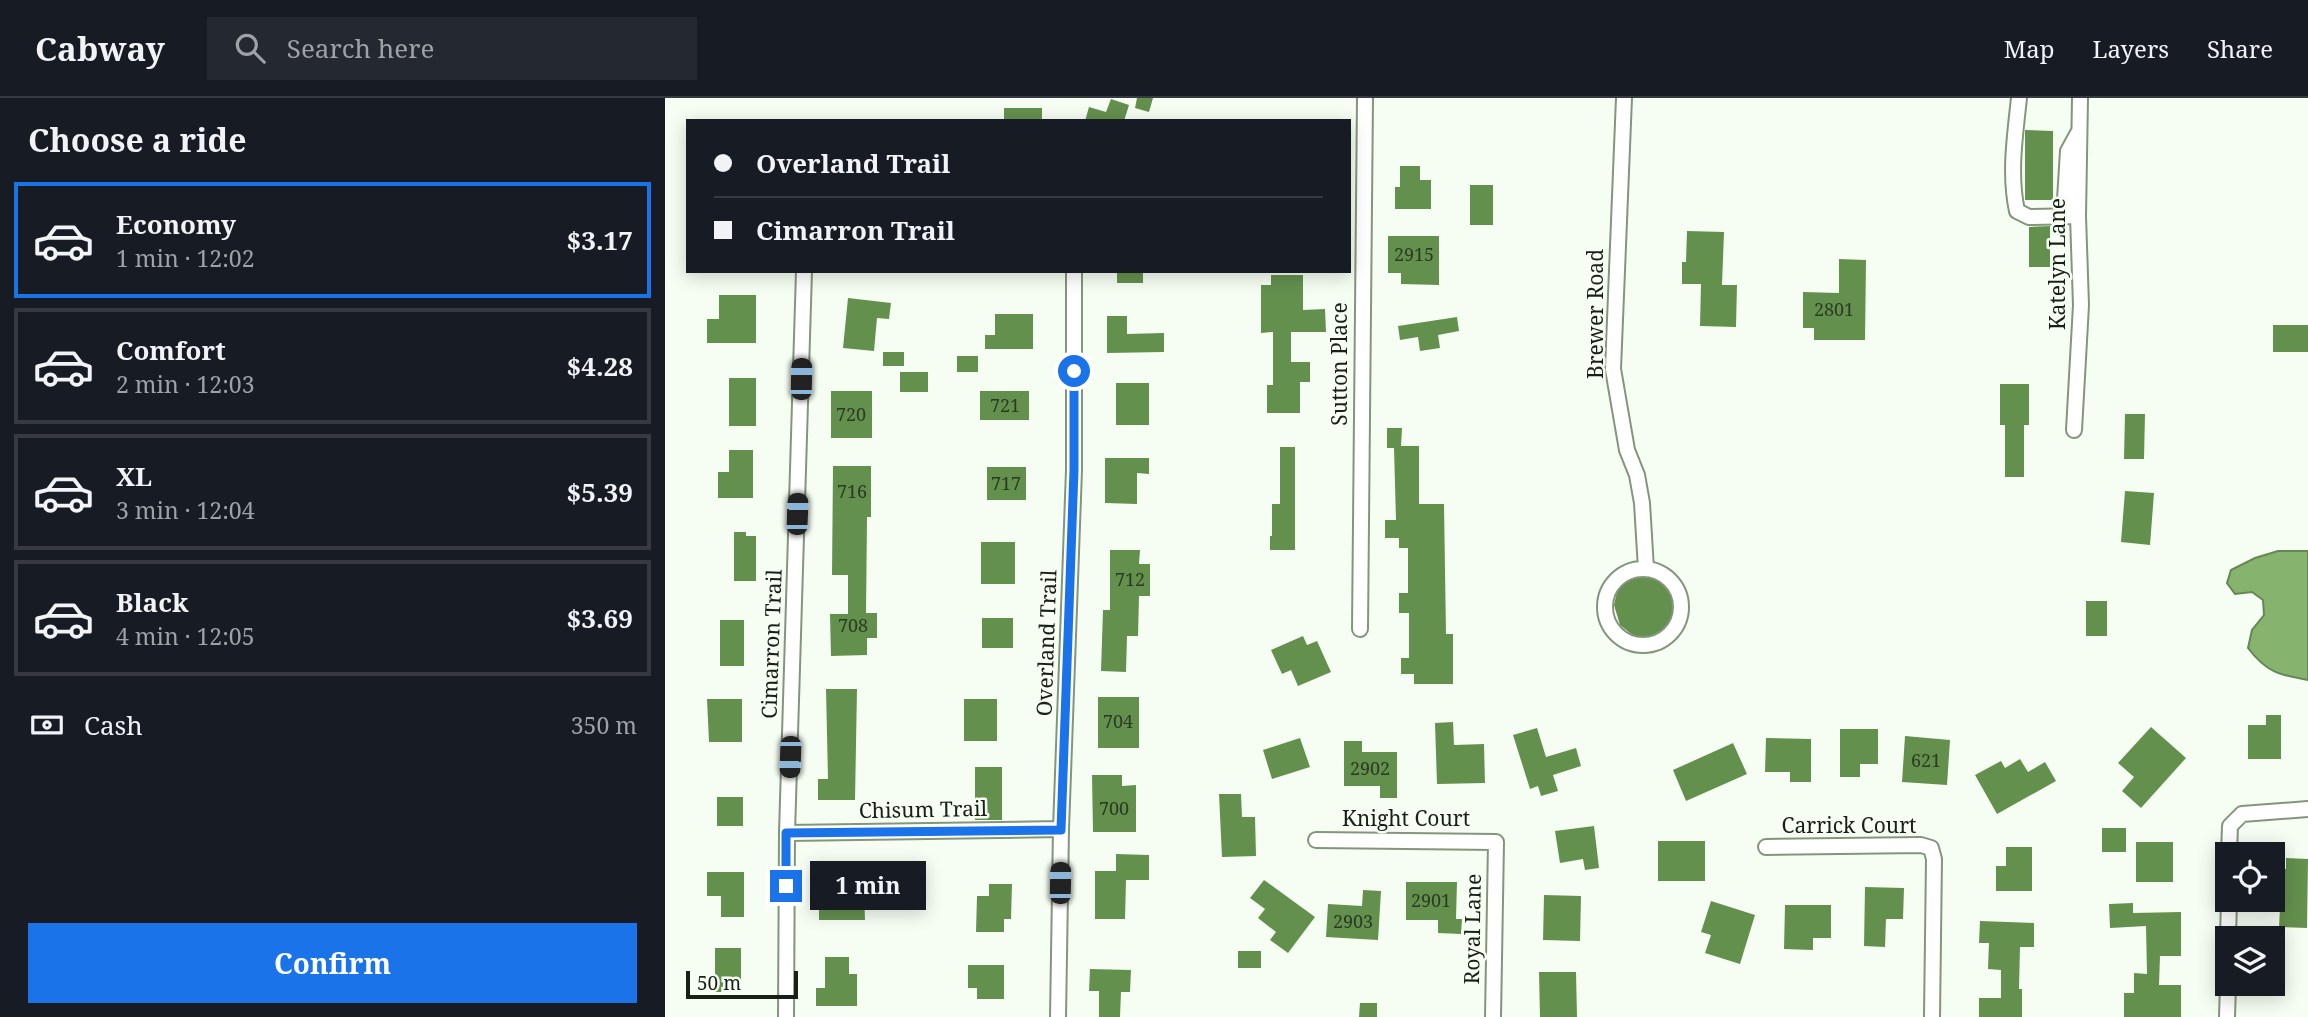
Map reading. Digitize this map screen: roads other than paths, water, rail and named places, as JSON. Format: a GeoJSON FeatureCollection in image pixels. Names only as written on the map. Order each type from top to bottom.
{"type":"FeatureCollection","features":[{"type":"Feature","properties":{"kind":"street","name":"Sutton Place"},"geometry":{"type":"LineString","coordinates":[[1360,629],[1364,98]]}},
{"type":"Feature","properties":{"kind":"street","name":"Brewer Road"},"geometry":{"type":"LineString","coordinates":[[1624,98],[1613,369],[1627,450],[1637,475],[1642,503],[1646,569]]}},
{"type":"Feature","properties":{"kind":"street"},"geometry":{"type":"LineString","coordinates":[[2019,98],[2013,152],[2017,211],[2029,217],[2071,216]]}},
{"type":"Feature","properties":{"kind":"street","name":"Katelyn Lane"},"geometry":{"type":"LineString","coordinates":[[2074,430],[2081,305],[2071,216],[2080,130],[2080,98]]}},
{"type":"Feature","properties":{"kind":"street","name":"Cimarron Trail"},"geometry":{"type":"LineString","coordinates":[[786,1017],[786,833],[804,273]]}},
{"type":"Feature","properties":{"kind":"street","name":"Overland Trail"},"geometry":{"type":"LineString","coordinates":[[1058,1017],[1061,830],[1074,470],[1074,273]]}},
{"type":"Feature","properties":{"kind":"street"},"geometry":{"type":"LineString","coordinates":[[1646,569],[1663,574],[1672,582],[1679,593],[1681,605],[1675,629],[1665,638],[1642,645],[1619,636],[1606,615],[1605,602],[1616,580],[1626,573],[1646,569]]}},
{"type":"Feature","properties":{"kind":"street"},"geometry":{"type":"LineString","coordinates":[[2229,842],[2230,826],[2242,814],[2308,809]]}},
{"type":"Feature","properties":{"kind":"street","name":"Chisum Trail"},"geometry":{"type":"LineString","coordinates":[[786,833],[1061,830]]}},
{"type":"Feature","properties":{"kind":"street","name":"Knight Court"},"geometry":{"type":"LineString","coordinates":[[1316,840],[1496,842]]}},
{"type":"Feature","properties":{"kind":"street","name":"Royal Lane"},"geometry":{"type":"LineString","coordinates":[[1493,1017],[1496,842]]}},
{"type":"Feature","properties":{"kind":"street","name":"Carrick Court"},"geometry":{"type":"LineString","coordinates":[[1766,847],[1921,845],[1931,848],[1934,859],[1932,1017]]}},
{"type":"Feature","properties":{"kind":"street"},"geometry":{"type":"LineString","coordinates":[[2227,1017],[2228,996]]}}]}
